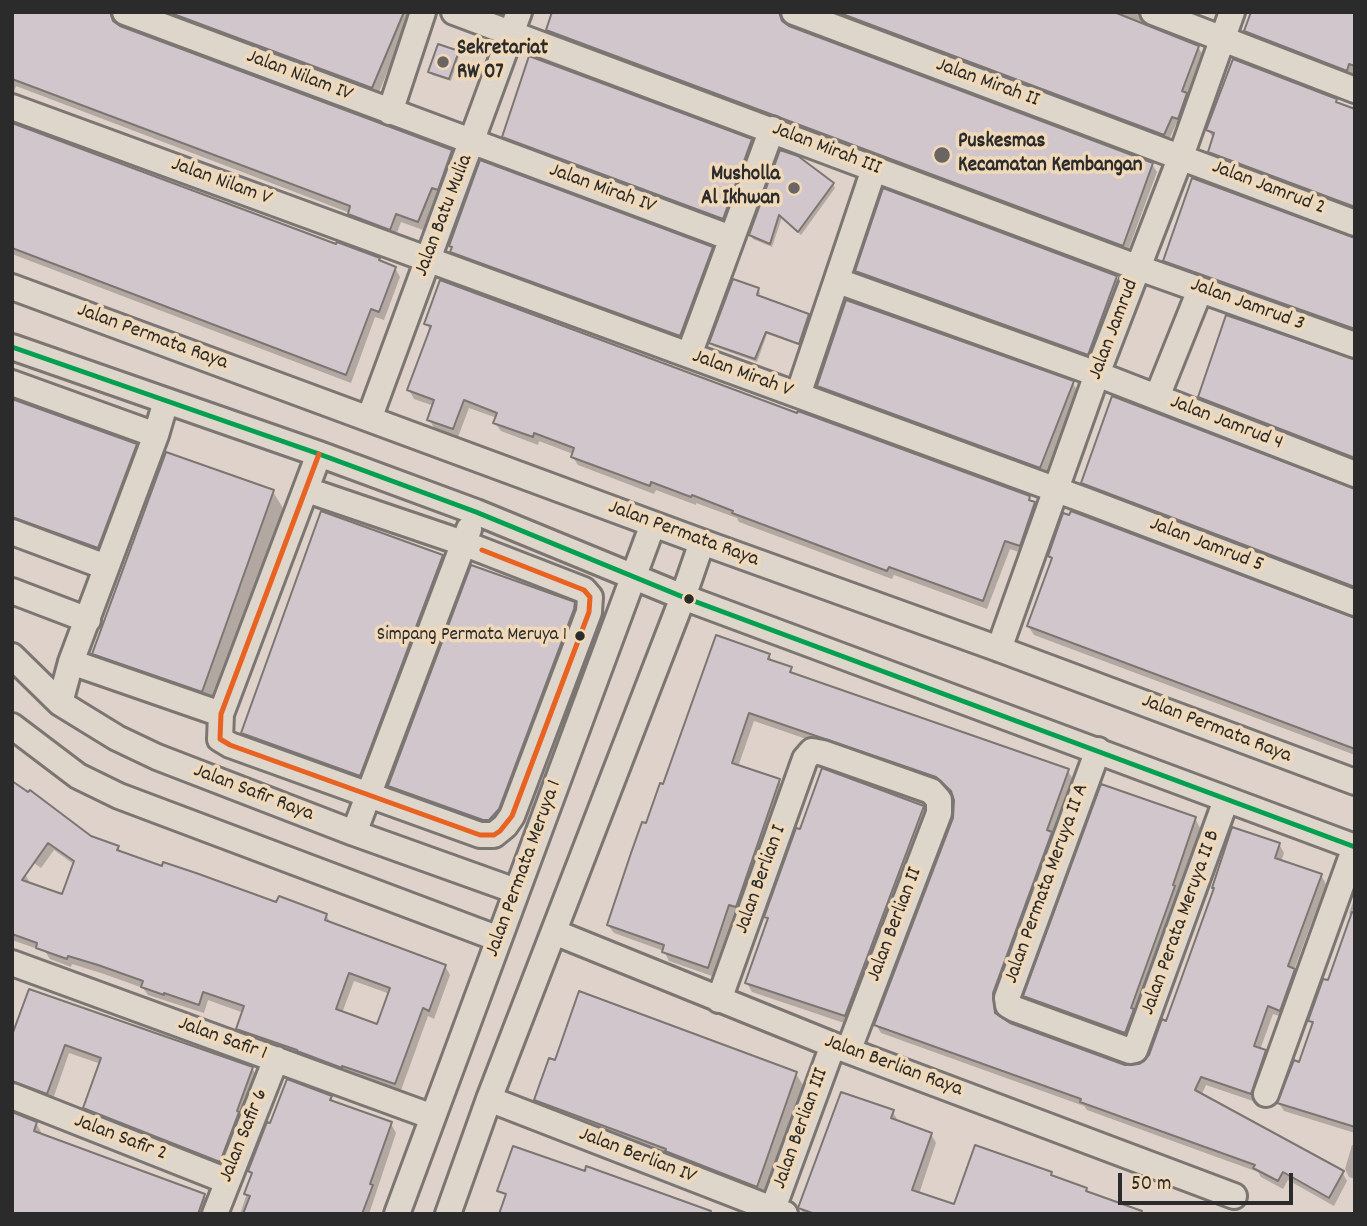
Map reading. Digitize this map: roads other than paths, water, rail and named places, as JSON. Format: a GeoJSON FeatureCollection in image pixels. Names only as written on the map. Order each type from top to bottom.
{"type":"FeatureCollection","features":[{"type":"Feature","properties":{"kind":"street","name":"Jalan Nilam IV"},"geometry":{"type":"LineString","coordinates":[[125,12],[472,142]]}},
{"type":"Feature","properties":{"kind":"street"},"geometry":{"type":"LineString","coordinates":[[390,111],[423,12]]}},
{"type":"Feature","properties":{"kind":"street","name":"Jalan Mirah III"},"geometry":{"type":"LineString","coordinates":[[454,12],[516,23],[772,129],[1139,268]]}},
{"type":"Feature","properties":{"kind":"street","name":"Jalan Mirah II"},"geometry":{"type":"LineString","coordinates":[[794,12],[1181,156]]}},
{"type":"Feature","properties":{"kind":"street"},"geometry":{"type":"LineString","coordinates":[[1153,12],[1355,90]]}},
{"type":"Feature","properties":{"kind":"street","name":"Jalan Jamrud"},"geometry":{"type":"LineString","coordinates":[[999,649],[1097,374],[1181,156],[1232,12]]}},
{"type":"Feature","properties":{"kind":"street","name":"Jalan Batu Mulia"},"geometry":{"type":"LineString","coordinates":[[369,419],[516,23]]}},
{"type":"Feature","properties":{"kind":"street","name":"Jalan Nilam V"},"geometry":{"type":"LineString","coordinates":[[12,107],[429,258]]}},
{"type":"Feature","properties":{"kind":"street"},"geometry":{"type":"LineString","coordinates":[[689,355],[772,129]]}},
{"type":"Feature","properties":{"kind":"street","name":"Jalan Mirah IV"},"geometry":{"type":"LineString","coordinates":[[472,142],[731,239]]}},
{"type":"Feature","properties":{"kind":"street","name":"Jalan Jamrud 2"},"geometry":{"type":"LineString","coordinates":[[1181,156],[1355,223]]}},
{"type":"Feature","properties":{"kind":"street"},"geometry":{"type":"LineString","coordinates":[[798,395],[874,169]]}},
{"type":"Feature","properties":{"kind":"street","name":"Jalan Mirah V"},"geometry":{"type":"LineString","coordinates":[[429,258],[1056,490]]}},
{"type":"Feature","properties":{"kind":"street","name":"Jalan Jamrud 3"},"geometry":{"type":"LineString","coordinates":[[1139,268],[1355,345]]}},
{"type":"Feature","properties":{"kind":"street"},"geometry":{"type":"LineString","coordinates":[[838,281],[1097,374]]}},
{"type":"Feature","properties":{"kind":"street","name":"Jalan Permata Raya"},"geometry":{"type":"LineString","coordinates":[[12,287],[1355,782]]}},
{"type":"Feature","properties":{"kind":"street"},"geometry":{"type":"LineString","coordinates":[[1157,397],[1200,289]]}},
{"type":"Feature","properties":{"kind":"street"},"geometry":{"type":"LineString","coordinates":[[12,347],[476,512],[683,597],[1355,847],[1266,1094]]}},
{"type":"Feature","properties":{"kind":"street","name":"Jalan Jamrud 4"},"geometry":{"type":"LineString","coordinates":[[1097,374],[1355,474]]}},
{"type":"Feature","properties":{"kind":"street"},"geometry":{"type":"LineString","coordinates":[[12,383],[156,435]]}},
{"type":"Feature","properties":{"kind":"street"},"geometry":{"type":"LineString","coordinates":[[60,703],[71,662],[156,435],[166,401]]}},
{"type":"Feature","properties":{"kind":"street"},"geometry":{"type":"LineString","coordinates":[[307,490],[463,543],[583,590],[590,597],[591,605],[512,816],[500,831],[487,836],[480,835],[230,745],[220,739],[221,713],[307,490],[318,454]]}},
{"type":"Feature","properties":{"kind":"street","name":"Jalan Jamrud 5"},"geometry":{"type":"LineString","coordinates":[[1056,490],[1355,603]]}},
{"type":"Feature","properties":{"kind":"street"},"geometry":{"type":"LineString","coordinates":[[354,833],[476,512]]}},
{"type":"Feature","properties":{"kind":"street","name":"Jalan Permata Meruya 1"},"geometry":{"type":"LineString","coordinates":[[397,1214],[653,524]]}},
{"type":"Feature","properties":{"kind":"street"},"geometry":{"type":"LineString","coordinates":[[12,532],[106,567]]}},
{"type":"Feature","properties":{"kind":"street"},"geometry":{"type":"LineString","coordinates":[[448,1214],[489,1099],[702,542]]}},
{"type":"Feature","properties":{"kind":"street"},"geometry":{"type":"LineString","coordinates":[[12,591],[88,620]]}},
{"type":"Feature","properties":{"kind":"street","name":"Jalan Safir Raya"},"geometry":{"type":"LineString","coordinates":[[12,656],[60,703],[117,738],[158,757],[354,833],[516,891]]}},
{"type":"Feature","properties":{"kind":"street"},"geometry":{"type":"LineString","coordinates":[[71,662],[221,713]]}},
{"type":"Feature","properties":{"kind":"street"},"geometry":{"type":"LineString","coordinates":[[13,728],[78,776],[119,796],[499,939]]}},
{"type":"Feature","properties":{"kind":"street","name":"Jalan Permata Meruya II A"},"geometry":{"type":"LineString","coordinates":[[1098,750],[1007,998],[1007,1005],[1130,1051],[1138,1046]]}},
{"type":"Feature","properties":{"kind":"street","name":"Jalan Berlian I"},"geometry":{"type":"LineString","coordinates":[[719,1000],[805,759],[812,751],[931,791],[939,800]]}},
{"type":"Feature","properties":{"kind":"street","name":"Jalan Berlian II"},"geometry":{"type":"LineString","coordinates":[[841,1047],[939,813],[939,800]]}},
{"type":"Feature","properties":{"kind":"street","name":"Jalan Perata Meruya II B"},"geometry":{"type":"LineString","coordinates":[[1138,1046],[1226,800]]}},
{"type":"Feature","properties":{"kind":"street","name":"Jalan Berlian Raya"},"geometry":{"type":"LineString","coordinates":[[554,932],[719,1000],[1234,1196]]}},
{"type":"Feature","properties":{"kind":"street","name":"Jalan Safir 1"},"geometry":{"type":"LineString","coordinates":[[16,971],[276,1059],[433,1117]]}},
{"type":"Feature","properties":{"kind":"street","name":"Jalan Berlian III"},"geometry":{"type":"LineString","coordinates":[[776,1212],[841,1047]]}},
{"type":"Feature","properties":{"kind":"street","name":"Jalan Safir 6"},"geometry":{"type":"LineString","coordinates":[[215,1214],[276,1059]]}},
{"type":"Feature","properties":{"kind":"street","name":"Jalan Safir 2"},"geometry":{"type":"LineString","coordinates":[[12,1096],[227,1181]]}},
{"type":"Feature","properties":{"kind":"street","name":"Jalan Berlian IV"},"geometry":{"type":"LineString","coordinates":[[489,1099],[776,1212]]}},
{"type":"Feature","properties":{"kind":"place","name":"Sekretariat RW 07"},"geometry":{"type":"Point","coordinates":[443,62]}},
{"type":"Feature","properties":{"kind":"place","name":"Puskesmas Kecamatan Kembangan"},"geometry":{"type":"Point","coordinates":[942,155]}},
{"type":"Feature","properties":{"kind":"place","name":"Musholla Al Ikhwan"},"geometry":{"type":"Point","coordinates":[794,188]}},
{"type":"Feature","properties":{"kind":"place","name":"Simpang Permata Meruya 1"},"geometry":{"type":"Point","coordinates":[580,636]}}]}
